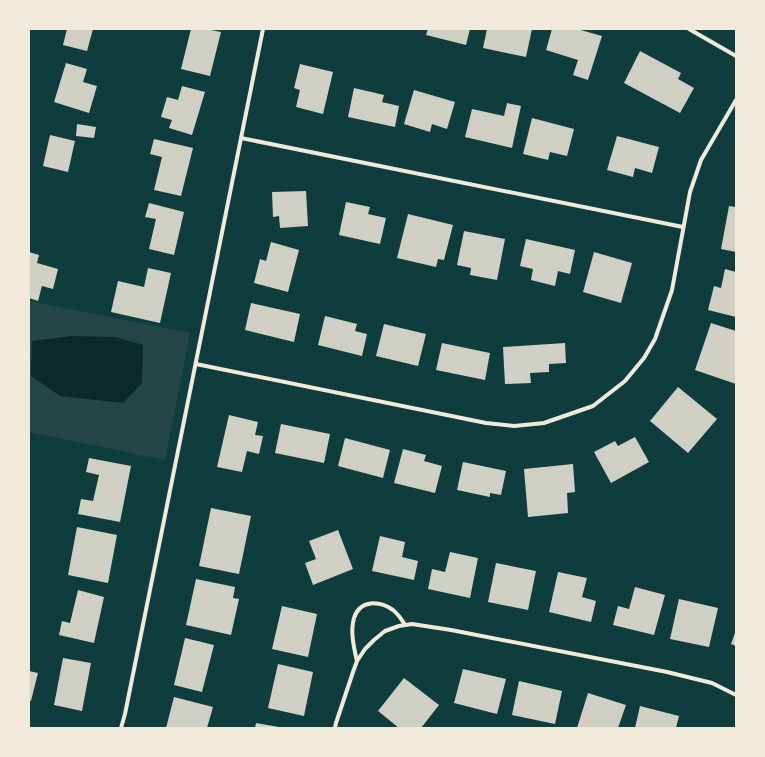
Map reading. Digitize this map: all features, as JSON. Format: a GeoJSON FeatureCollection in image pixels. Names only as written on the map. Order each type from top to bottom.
{"type":"FeatureCollection","features":[{"type":"Feature","properties":{"kind":"street"},"geometry":{"type":"LineString","coordinates":[[121,728],[263,29]]}},
{"type":"Feature","properties":{"kind":"street"},"geometry":{"type":"LineString","coordinates":[[689,29],[736,56]]}},
{"type":"Feature","properties":{"kind":"street"},"geometry":{"type":"LineString","coordinates":[[196,364],[486,423],[514,426],[544,423],[593,406],[625,381],[644,358],[655,339],[672,290],[690,192],[701,160],[736,100]]}},
{"type":"Feature","properties":{"kind":"street"},"geometry":{"type":"LineString","coordinates":[[241,138],[683,227]]}},
{"type":"Feature","properties":{"kind":"street"},"geometry":{"type":"LineString","coordinates":[[357,662],[352,634],[354,618],[360,608],[370,603],[381,604],[394,611],[405,625]]}},
{"type":"Feature","properties":{"kind":"street"},"geometry":{"type":"LineString","coordinates":[[335,728],[357,662],[365,649],[385,631],[399,626],[412,624],[451,630],[667,672],[712,683],[736,695]]}},
{"type":"Feature","properties":{"kind":"shaded area"},"geometry":{"type":"Polygon","coordinates":[[[29,301],[190,333],[165,460],[29,432],[29,301]]]}},
{"type":"Feature","properties":{"kind":"shaded area"},"geometry":{"type":"Polygon","coordinates":[[[72,336],[115,337],[143,345],[142,383],[123,403],[60,396],[31,376],[32,341],[72,336]]]}},
{"type":"Feature","properties":{"kind":"building"},"geometry":{"type":"Polygon","coordinates":[[[67,29],[93,29],[87,51],[63,45],[67,29]]]}},
{"type":"Feature","properties":{"kind":"building"},"geometry":{"type":"Polygon","coordinates":[[[191,29],[206,29],[221,32],[210,76],[181,69],[191,29]]]}},
{"type":"Feature","properties":{"kind":"building"},"geometry":{"type":"Polygon","coordinates":[[[428,29],[470,29],[466,45],[426,35],[428,29]]]}},
{"type":"Feature","properties":{"kind":"building"},"geometry":{"type":"Polygon","coordinates":[[[487,29],[532,29],[526,57],[483,48],[487,29]]]}},
{"type":"Feature","properties":{"kind":"building"},"geometry":{"type":"Polygon","coordinates":[[[552,29],[577,29],[602,36],[588,80],[573,75],[578,60],[546,50],[552,29]]]}},
{"type":"Feature","properties":{"kind":"building"},"geometry":{"type":"Polygon","coordinates":[[[640,51],[681,73],[678,79],[694,88],[680,113],[624,83],[640,51]]]}},
{"type":"Feature","properties":{"kind":"building"},"geometry":{"type":"Polygon","coordinates":[[[66,63],[87,69],[83,82],[97,86],[89,113],[54,102],[66,63]]]}},
{"type":"Feature","properties":{"kind":"building"},"geometry":{"type":"Polygon","coordinates":[[[300,64],[333,72],[323,114],[296,107],[300,90],[294,88],[300,64]]]}},
{"type":"Feature","properties":{"kind":"building"},"geometry":{"type":"Polygon","coordinates":[[[182,86],[205,92],[192,135],[169,128],[172,120],[161,117],[167,97],[178,100],[182,86]]]}},
{"type":"Feature","properties":{"kind":"building"},"geometry":{"type":"Polygon","coordinates":[[[354,88],[384,95],[382,102],[399,106],[395,127],[348,117],[354,88]]]}},
{"type":"Feature","properties":{"kind":"building"},"geometry":{"type":"Polygon","coordinates":[[[414,90],[455,102],[447,129],[432,124],[430,132],[404,124],[414,90]]]}},
{"type":"Feature","properties":{"kind":"building"},"geometry":{"type":"Polygon","coordinates":[[[507,103],[521,106],[512,148],[465,137],[472,109],[504,116],[507,103]]]}},
{"type":"Feature","properties":{"kind":"building"},"geometry":{"type":"Polygon","coordinates":[[[532,118],[574,129],[567,156],[550,152],[548,160],[523,154],[532,118]]]}},
{"type":"Feature","properties":{"kind":"building"},"geometry":{"type":"Polygon","coordinates":[[[77,124],[96,127],[94,138],[76,136],[77,124]]]}},
{"type":"Feature","properties":{"kind":"building"},"geometry":{"type":"Polygon","coordinates":[[[50,135],[75,141],[68,172],[43,166],[50,135]]]}},
{"type":"Feature","properties":{"kind":"building"},"geometry":{"type":"Polygon","coordinates":[[[617,136],[659,147],[652,173],[635,168],[633,177],[607,170],[617,136]]]}},
{"type":"Feature","properties":{"kind":"building"},"geometry":{"type":"Polygon","coordinates":[[[154,139],[193,148],[181,196],[154,190],[162,157],[150,154],[154,139]]]}},
{"type":"Feature","properties":{"kind":"building"},"geometry":{"type":"Polygon","coordinates":[[[306,191],[308,226],[280,228],[279,216],[273,217],[272,192],[306,191]]]}},
{"type":"Feature","properties":{"kind":"building"},"geometry":{"type":"Polygon","coordinates":[[[346,202],[370,207],[368,214],[386,218],[380,244],[339,235],[346,202]]]}},
{"type":"Feature","properties":{"kind":"building"},"geometry":{"type":"Polygon","coordinates":[[[149,203],[184,212],[174,255],[149,249],[156,219],[145,217],[149,203]]]}},
{"type":"Feature","properties":{"kind":"building"},"geometry":{"type":"Polygon","coordinates":[[[729,206],[736,207],[736,252],[721,249],[729,206]]]}},
{"type":"Feature","properties":{"kind":"building"},"geometry":{"type":"Polygon","coordinates":[[[408,214],[453,225],[444,260],[438,259],[436,267],[397,258],[408,214]]]}},
{"type":"Feature","properties":{"kind":"building"},"geometry":{"type":"Polygon","coordinates":[[[464,231],[505,239],[497,280],[470,275],[471,268],[457,265],[464,231]]]}},
{"type":"Feature","properties":{"kind":"building"},"geometry":{"type":"Polygon","coordinates":[[[526,239],[575,250],[570,274],[558,271],[555,286],[531,280],[533,269],[520,266],[526,239]]]}},
{"type":"Feature","properties":{"kind":"building"},"geometry":{"type":"Polygon","coordinates":[[[271,242],[299,250],[288,292],[254,283],[260,259],[266,261],[271,242]]]}},
{"type":"Feature","properties":{"kind":"building"},"geometry":{"type":"Polygon","coordinates":[[[29,252],[39,255],[37,263],[58,269],[53,289],[42,286],[38,301],[29,298],[29,252]]]}},
{"type":"Feature","properties":{"kind":"building"},"geometry":{"type":"Polygon","coordinates":[[[594,252],[632,263],[621,303],[583,292],[594,252]]]}},
{"type":"Feature","properties":{"kind":"building"},"geometry":{"type":"Polygon","coordinates":[[[148,268],[171,273],[160,323],[111,312],[118,281],[144,287],[148,268]]]}},
{"type":"Feature","properties":{"kind":"building"},"geometry":{"type":"Polygon","coordinates":[[[725,269],[736,272],[736,317],[708,310],[714,286],[721,288],[725,269]]]}},
{"type":"Feature","properties":{"kind":"building"},"geometry":{"type":"Polygon","coordinates":[[[251,303],[300,314],[294,342],[245,330],[251,303]]]}},
{"type":"Feature","properties":{"kind":"building"},"geometry":{"type":"Polygon","coordinates":[[[325,316],[357,324],[355,331],[367,334],[362,356],[318,345],[325,316]]]}},
{"type":"Feature","properties":{"kind":"building"},"geometry":{"type":"Polygon","coordinates":[[[711,323],[736,331],[736,384],[695,370],[711,323]]]}},
{"type":"Feature","properties":{"kind":"building"},"geometry":{"type":"Polygon","coordinates":[[[384,324],[426,334],[418,366],[376,356],[384,324]]]}},
{"type":"Feature","properties":{"kind":"building"},"geometry":{"type":"Polygon","coordinates":[[[442,343],[490,353],[485,380],[436,370],[442,343]]]}},
{"type":"Feature","properties":{"kind":"building"},"geometry":{"type":"Polygon","coordinates":[[[565,343],[566,363],[549,364],[549,372],[530,373],[531,383],[505,384],[503,347],[565,343]]]}},
{"type":"Feature","properties":{"kind":"building"},"geometry":{"type":"Polygon","coordinates":[[[678,387],[717,419],[688,453],[650,421],[678,387]]]}},
{"type":"Feature","properties":{"kind":"building"},"geometry":{"type":"Polygon","coordinates":[[[229,415],[258,422],[255,435],[263,436],[259,454],[247,451],[242,472],[217,467],[229,415]]]}},
{"type":"Feature","properties":{"kind":"building"},"geometry":{"type":"Polygon","coordinates":[[[281,424],[330,434],[324,463],[275,453],[281,424]]]}},
{"type":"Feature","properties":{"kind":"building"},"geometry":{"type":"Polygon","coordinates":[[[635,437],[649,462],[611,483],[594,452],[615,441],[618,446],[635,437]]]}},
{"type":"Feature","properties":{"kind":"building"},"geometry":{"type":"Polygon","coordinates":[[[345,438],[390,450],[383,478],[338,466],[345,438]]]}},
{"type":"Feature","properties":{"kind":"building"},"geometry":{"type":"Polygon","coordinates":[[[403,449],[426,455],[424,461],[442,466],[435,493],[394,483],[403,449]]]}},
{"type":"Feature","properties":{"kind":"building"},"geometry":{"type":"Polygon","coordinates":[[[89,458],[131,466],[120,522],[78,514],[81,499],[93,501],[99,475],[86,472],[89,458]]]}},
{"type":"Feature","properties":{"kind":"building"},"geometry":{"type":"Polygon","coordinates":[[[463,462],[506,471],[501,495],[490,493],[490,497],[457,490],[463,462]]]}},
{"type":"Feature","properties":{"kind":"building"},"geometry":{"type":"Polygon","coordinates":[[[573,464],[575,492],[567,493],[568,513],[528,517],[524,469],[573,464]]]}},
{"type":"Feature","properties":{"kind":"building"},"geometry":{"type":"Polygon","coordinates":[[[211,508],[251,516],[239,574],[199,566],[211,508]]]}},
{"type":"Feature","properties":{"kind":"building"},"geometry":{"type":"Polygon","coordinates":[[[77,527],[117,535],[108,583],[68,575],[77,527]]]}},
{"type":"Feature","properties":{"kind":"building"},"geometry":{"type":"Polygon","coordinates":[[[338,530],[353,569],[313,585],[305,563],[316,559],[309,541],[338,530]]]}},
{"type":"Feature","properties":{"kind":"building"},"geometry":{"type":"Polygon","coordinates":[[[380,536],[405,542],[402,557],[418,561],[414,580],[372,571],[380,536]]]}},
{"type":"Feature","properties":{"kind":"building"},"geometry":{"type":"Polygon","coordinates":[[[450,552],[478,558],[470,598],[428,589],[432,569],[445,572],[450,552]]]}},
{"type":"Feature","properties":{"kind":"building"},"geometry":{"type":"Polygon","coordinates":[[[496,563],[536,571],[528,610],[488,602],[496,563]]]}},
{"type":"Feature","properties":{"kind":"building"},"geometry":{"type":"Polygon","coordinates":[[[558,572],[587,578],[582,597],[596,601],[591,622],[549,612],[558,572]]]}},
{"type":"Feature","properties":{"kind":"building"},"geometry":{"type":"Polygon","coordinates":[[[196,579],[235,587],[233,598],[239,599],[231,635],[186,625],[196,579]]]}},
{"type":"Feature","properties":{"kind":"building"},"geometry":{"type":"Polygon","coordinates":[[[635,587],[665,595],[654,635],[613,625],[618,606],[629,609],[635,587]]]}},
{"type":"Feature","properties":{"kind":"building"},"geometry":{"type":"Polygon","coordinates":[[[78,590],[104,597],[94,643],[59,635],[62,621],[70,623],[78,590]]]}},
{"type":"Feature","properties":{"kind":"building"},"geometry":{"type":"Polygon","coordinates":[[[679,599],[718,608],[709,647],[670,639],[679,599]]]}},
{"type":"Feature","properties":{"kind":"building"},"geometry":{"type":"Polygon","coordinates":[[[282,606],[317,614],[308,657],[272,649],[282,606]]]}},
{"type":"Feature","properties":{"kind":"building"},"geometry":{"type":"Polygon","coordinates":[[[736,630],[736,646],[731,644],[736,630]]]}},
{"type":"Feature","properties":{"kind":"building"},"geometry":{"type":"Polygon","coordinates":[[[185,638],[214,645],[202,692],[174,685],[185,638]]]}},
{"type":"Feature","properties":{"kind":"building"},"geometry":{"type":"Polygon","coordinates":[[[63,658],[91,663],[82,711],[54,705],[63,658]]]}},
{"type":"Feature","properties":{"kind":"building"},"geometry":{"type":"Polygon","coordinates":[[[278,664],[313,672],[304,716],[268,708],[278,664]]]}},
{"type":"Feature","properties":{"kind":"building"},"geometry":{"type":"Polygon","coordinates":[[[463,669],[506,679],[497,714],[454,703],[463,669]]]}},
{"type":"Feature","properties":{"kind":"building"},"geometry":{"type":"Polygon","coordinates":[[[29,671],[38,673],[31,701],[29,700],[29,671]]]}},
{"type":"Feature","properties":{"kind":"building"},"geometry":{"type":"Polygon","coordinates":[[[404,678],[439,705],[421,728],[399,728],[378,711],[404,678]]]}},
{"type":"Feature","properties":{"kind":"building"},"geometry":{"type":"Polygon","coordinates":[[[519,681],[562,691],[555,724],[512,715],[519,681]]]}},
{"type":"Feature","properties":{"kind":"building"},"geometry":{"type":"Polygon","coordinates":[[[588,693],[626,705],[618,728],[577,728],[588,693]]]}},
{"type":"Feature","properties":{"kind":"building"},"geometry":{"type":"Polygon","coordinates":[[[174,697],[213,707],[207,728],[166,728],[174,697]]]}},
{"type":"Feature","properties":{"kind":"building"},"geometry":{"type":"Polygon","coordinates":[[[640,706],[679,716],[676,728],[635,728],[640,706]]]}},
{"type":"Feature","properties":{"kind":"building"},"geometry":{"type":"Polygon","coordinates":[[[256,723],[279,727],[279,728],[255,728],[256,723]]]}}]}
